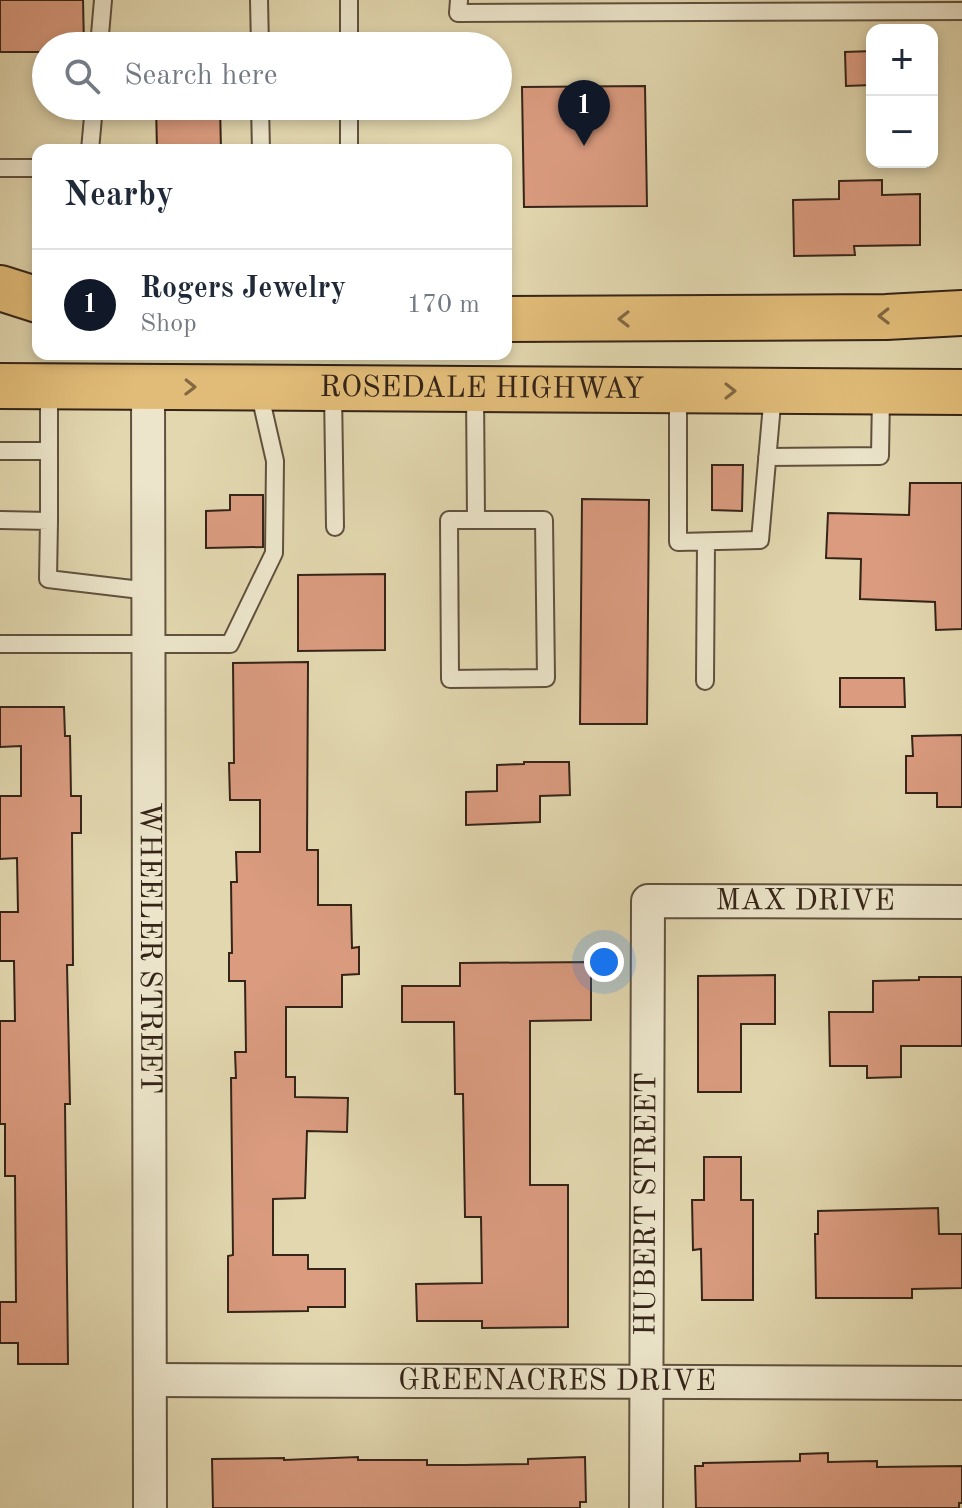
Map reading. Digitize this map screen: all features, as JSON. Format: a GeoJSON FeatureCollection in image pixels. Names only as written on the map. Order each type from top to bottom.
{"type":"FeatureCollection","features":[{"type":"Feature","properties":{"kind":"main road"},"geometry":{"type":"LineString","coordinates":[[0,288],[32,298]]}},
{"type":"Feature","properties":{"kind":"main road"},"geometry":{"type":"LineString","coordinates":[[512,319],[886,317],[962,313]]}},
{"type":"Feature","properties":{"kind":"main road"},"geometry":{"type":"LineString","coordinates":[[0,315],[32,315]]}},
{"type":"Feature","properties":{"kind":"main road","name":"ROSEDALE HIGHWAY"},"geometry":{"type":"LineString","coordinates":[[0,386],[962,392]]}},
{"type":"Feature","properties":{"kind":"street","name":"WHEELER STREET"},"geometry":{"type":"LineString","coordinates":[[148,386],[150,1508]]}},
{"type":"Feature","properties":{"kind":"street","name":"MAX DRIVE"},"geometry":{"type":"LineString","coordinates":[[648,901],[962,902]]}},
{"type":"Feature","properties":{"kind":"street","name":"HUBERT STREET"},"geometry":{"type":"LineString","coordinates":[[646,1508],[648,901]]}},
{"type":"Feature","properties":{"kind":"street","name":"GREENACRES DRIVE"},"geometry":{"type":"LineString","coordinates":[[151,1380],[962,1383]]}},
{"type":"Feature","properties":{"kind":"lane"},"geometry":{"type":"LineString","coordinates":[[100,32],[103,0]]}},
{"type":"Feature","properties":{"kind":"lane"},"geometry":{"type":"LineString","coordinates":[[259,0],[260,32]]}},
{"type":"Feature","properties":{"kind":"lane"},"geometry":{"type":"LineString","coordinates":[[349,0],[349,32]]}},
{"type":"Feature","properties":{"kind":"lane"},"geometry":{"type":"LineString","coordinates":[[459,0],[458,13],[703,6],[962,11]]}},
{"type":"Feature","properties":{"kind":"lane"},"geometry":{"type":"LineString","coordinates":[[91,144],[93,120]]}},
{"type":"Feature","properties":{"kind":"lane"},"geometry":{"type":"LineString","coordinates":[[260,120],[261,144]]}},
{"type":"Feature","properties":{"kind":"lane"},"geometry":{"type":"LineString","coordinates":[[349,120],[349,144]]}},
{"type":"Feature","properties":{"kind":"lane"},"geometry":{"type":"LineString","coordinates":[[0,168],[32,168]]}},
{"type":"Feature","properties":{"kind":"lane"},"geometry":{"type":"LineString","coordinates":[[49,386],[48,579],[149,591]]}},
{"type":"Feature","properties":{"kind":"lane"},"geometry":{"type":"LineString","coordinates":[[0,644],[230,644],[274,553],[275,461],[259,389]]}},
{"type":"Feature","properties":{"kind":"lane"},"geometry":{"type":"LineString","coordinates":[[333,389],[335,527]]}},
{"type":"Feature","properties":{"kind":"lane"},"geometry":{"type":"LineString","coordinates":[[475,390],[476,520]]}},
{"type":"Feature","properties":{"kind":"lane"},"geometry":{"type":"LineString","coordinates":[[678,391],[678,542],[760,540],[773,391]]}},
{"type":"Feature","properties":{"kind":"lane"},"geometry":{"type":"LineString","coordinates":[[767,457],[880,456],[881,391]]}},
{"type":"Feature","properties":{"kind":"lane"},"geometry":{"type":"LineString","coordinates":[[0,451],[49,451]]}},
{"type":"Feature","properties":{"kind":"lane"},"geometry":{"type":"LineString","coordinates":[[0,520],[49,521]]}},
{"type":"Feature","properties":{"kind":"lane"},"geometry":{"type":"LineString","coordinates":[[449,520],[476,520],[544,520],[546,678],[450,679],[449,520]]}},
{"type":"Feature","properties":{"kind":"lane"},"geometry":{"type":"LineString","coordinates":[[705,681],[706,542]]}},
{"type":"Feature","properties":{"kind":"building"},"geometry":{"type":"Polygon","coordinates":[[[0,0],[83,0],[84,32],[32,32],[32,52],[0,52],[0,0]]]}},
{"type":"Feature","properties":{"kind":"building"},"geometry":{"type":"Polygon","coordinates":[[[866,51],[866,85],[846,86],[845,52],[866,51]]]}},
{"type":"Feature","properties":{"kind":"building"},"geometry":{"type":"Polygon","coordinates":[[[645,86],[647,206],[524,207],[522,87],[645,86]]]}},
{"type":"Feature","properties":{"kind":"building"},"geometry":{"type":"Polygon","coordinates":[[[156,120],[220,120],[221,144],[157,144],[156,120]]]}},
{"type":"Feature","properties":{"kind":"building"},"geometry":{"type":"Polygon","coordinates":[[[882,180],[882,195],[920,194],[920,245],[854,246],[855,255],[794,256],[793,200],[839,199],[839,181],[882,180]]]}},
{"type":"Feature","properties":{"kind":"building"},"geometry":{"type":"Polygon","coordinates":[[[712,465],[743,465],[742,511],[712,510],[712,465]]]}},
{"type":"Feature","properties":{"kind":"building"},"geometry":{"type":"Polygon","coordinates":[[[910,483],[962,483],[962,629],[936,630],[935,602],[860,599],[861,559],[826,558],[828,513],[909,515],[910,483]]]}},
{"type":"Feature","properties":{"kind":"building"},"geometry":{"type":"Polygon","coordinates":[[[230,495],[263,495],[263,547],[206,548],[206,511],[230,510],[230,495]]]}},
{"type":"Feature","properties":{"kind":"building"},"geometry":{"type":"Polygon","coordinates":[[[582,499],[649,500],[647,724],[580,724],[582,499]]]}},
{"type":"Feature","properties":{"kind":"building"},"geometry":{"type":"Polygon","coordinates":[[[385,574],[385,650],[298,651],[298,575],[385,574]]]}},
{"type":"Feature","properties":{"kind":"building"},"geometry":{"type":"Polygon","coordinates":[[[308,662],[307,850],[318,850],[318,905],[351,905],[352,948],[359,947],[359,974],[342,975],[342,1007],[286,1007],[286,1077],[295,1077],[295,1097],[348,1098],[347,1132],[307,1131],[305,1198],[273,1199],[273,1255],[308,1255],[308,1269],[345,1269],[345,1307],[308,1307],[308,1311],[228,1312],[228,1256],[233,1255],[231,1078],[236,1078],[235,1052],[246,1052],[245,981],[229,981],[229,953],[232,953],[231,882],[237,882],[236,852],[260,852],[260,800],[230,800],[229,763],[234,763],[233,663],[308,662]]]}},
{"type":"Feature","properties":{"kind":"building"},"geometry":{"type":"Polygon","coordinates":[[[840,678],[904,678],[905,707],[840,707],[840,678]]]}},
{"type":"Feature","properties":{"kind":"building"},"geometry":{"type":"Polygon","coordinates":[[[0,707],[64,707],[65,736],[70,736],[71,796],[81,796],[81,833],[72,833],[73,965],[67,965],[70,1104],[65,1104],[68,1364],[18,1364],[18,1343],[0,1343],[0,1302],[16,1302],[15,1176],[5,1176],[5,1124],[0,1124],[0,1021],[15,1021],[14,961],[0,961],[0,912],[18,912],[17,858],[0,859],[0,796],[21,796],[21,746],[0,747],[0,707]]]}},
{"type":"Feature","properties":{"kind":"building"},"geometry":{"type":"Polygon","coordinates":[[[962,735],[962,807],[937,807],[937,793],[906,793],[906,756],[913,756],[912,736],[962,735]]]}},
{"type":"Feature","properties":{"kind":"building"},"geometry":{"type":"Polygon","coordinates":[[[569,762],[570,795],[540,796],[540,822],[466,825],[466,792],[497,791],[497,765],[569,762]]]}},
{"type":"Feature","properties":{"kind":"building"},"geometry":{"type":"Polygon","coordinates":[[[591,962],[591,1020],[530,1021],[530,1185],[568,1185],[568,1327],[482,1328],[482,1321],[417,1321],[416,1284],[482,1283],[481,1217],[465,1217],[463,1094],[455,1094],[454,1022],[402,1022],[402,986],[460,986],[460,963],[591,962]]]}},
{"type":"Feature","properties":{"kind":"building"},"geometry":{"type":"Polygon","coordinates":[[[775,975],[775,1024],[741,1024],[741,1092],[698,1092],[698,976],[775,975]]]}},
{"type":"Feature","properties":{"kind":"building"},"geometry":{"type":"Polygon","coordinates":[[[919,977],[962,977],[962,1046],[901,1046],[901,1077],[867,1078],[867,1066],[830,1066],[829,1012],[873,1012],[873,981],[919,980],[919,977]]]}},
{"type":"Feature","properties":{"kind":"building"},"geometry":{"type":"Polygon","coordinates":[[[704,1157],[741,1157],[741,1200],[753,1200],[753,1300],[702,1300],[701,1249],[693,1250],[692,1200],[704,1200],[704,1157]]]}},
{"type":"Feature","properties":{"kind":"building"},"geometry":{"type":"Polygon","coordinates":[[[938,1208],[939,1234],[962,1234],[962,1288],[912,1289],[912,1298],[816,1298],[815,1234],[818,1234],[818,1211],[938,1208]]]}},
{"type":"Feature","properties":{"kind":"building"},"geometry":{"type":"Polygon","coordinates":[[[828,1453],[828,1462],[877,1461],[877,1467],[962,1466],[962,1503],[959,1503],[959,1508],[696,1508],[695,1466],[703,1466],[703,1463],[800,1461],[800,1454],[828,1453]]]}},
{"type":"Feature","properties":{"kind":"building"},"geometry":{"type":"Polygon","coordinates":[[[358,1457],[358,1460],[427,1460],[427,1465],[464,1465],[528,1464],[528,1459],[585,1457],[586,1502],[580,1502],[580,1508],[213,1508],[212,1459],[358,1457]]]}},
{"type":"Feature","properties":{"kind":"place","name":"Rogers Jewelry"},"geometry":{"type":"Point","coordinates":[584,146]}}]}
